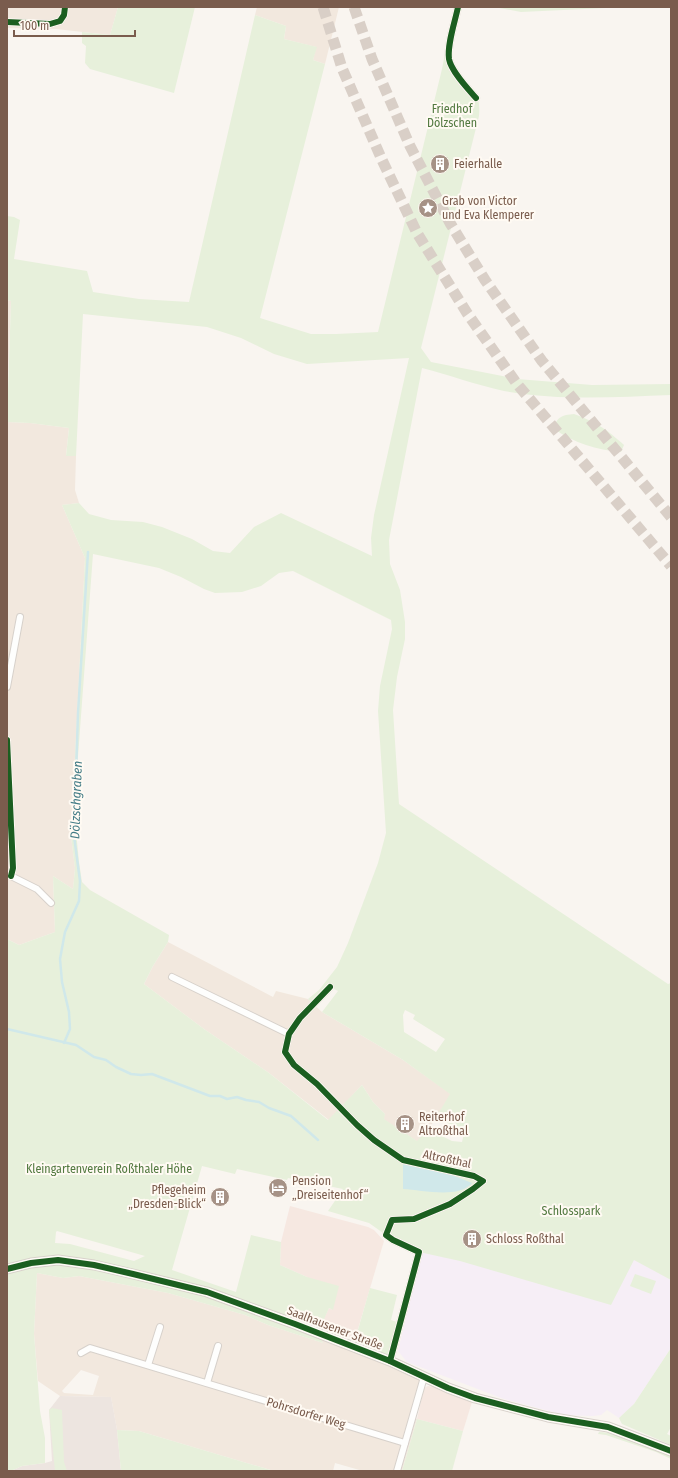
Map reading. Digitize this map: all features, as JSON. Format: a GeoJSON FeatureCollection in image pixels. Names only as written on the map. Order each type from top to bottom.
{"type":"FeatureCollection","features":[{"type":"Feature","properties":{"kind":"street"},"geometry":{"type":"LineString","coordinates":[[7,22],[50,24],[60,21],[64,15],[65,7]]}},
{"type":"Feature","properties":{"kind":"street"},"geometry":{"type":"LineString","coordinates":[[458,7],[450,41],[449,60],[460,80],[476,98]]}},
{"type":"Feature","properties":{"kind":"street"},"geometry":{"type":"LineString","coordinates":[[7,687],[20,617]]}},
{"type":"Feature","properties":{"kind":"street"},"geometry":{"type":"LineString","coordinates":[[7,740],[13,868],[9,875],[37,889],[52,903]]}},
{"type":"Feature","properties":{"kind":"street"},"geometry":{"type":"LineString","coordinates":[[172,977],[289,1034]]}},
{"type":"Feature","properties":{"kind":"street","name":"Altroßthal"},"geometry":{"type":"LineString","coordinates":[[330,987],[300,1018],[289,1034],[285,1052],[294,1065],[317,1084],[357,1125],[374,1140],[403,1160],[474,1176],[483,1181],[474,1189],[450,1204],[414,1219],[392,1220],[386,1235],[393,1240],[419,1252],[390,1361]]}},
{"type":"Feature","properties":{"kind":"street","name":"Saalhausener Straße"},"geometry":{"type":"LineString","coordinates":[[7,1269],[31,1263],[58,1260],[133,1274],[208,1292],[390,1361],[475,1398],[548,1417],[608,1427],[671,1451]]}},
{"type":"Feature","properties":{"kind":"street"},"geometry":{"type":"LineString","coordinates":[[148,1365],[160,1327]]}},
{"type":"Feature","properties":{"kind":"street"},"geometry":{"type":"LineString","coordinates":[[207,1383],[218,1346]]}},
{"type":"Feature","properties":{"kind":"street","name":"Pohrsdorfer Weg"},"geometry":{"type":"LineString","coordinates":[[81,1353],[90,1348],[405,1443]]}},
{"type":"Feature","properties":{"kind":"street"},"geometry":{"type":"LineString","coordinates":[[397,1471],[424,1377]]}},
{"type":"Feature","properties":{"kind":"shaded area"},"geometry":{"type":"Polygon","coordinates":[[[7,7],[118,7],[110,35],[56,29],[7,28],[7,7]]]}},
{"type":"Feature","properties":{"kind":"shaded area"},"geometry":{"type":"Polygon","coordinates":[[[257,7],[339,7],[325,64],[313,60],[316,47],[284,39],[286,26],[255,15],[257,7]]]}},
{"type":"Feature","properties":{"kind":"shaded area"},"geometry":{"type":"Polygon","coordinates":[[[7,300],[11,301],[7,402],[7,300]]]}},
{"type":"Feature","properties":{"kind":"shaded area"},"geometry":{"type":"Polygon","coordinates":[[[7,422],[30,423],[69,428],[66,455],[76,456],[75,490],[79,503],[62,505],[85,558],[71,836],[75,868],[73,889],[53,876],[55,932],[19,945],[7,939],[7,422]]]}},
{"type":"Feature","properties":{"kind":"shaded area"},"geometry":{"type":"Polygon","coordinates":[[[168,942],[273,997],[276,991],[308,999],[322,1012],[403,1060],[451,1094],[432,1124],[418,1142],[383,1119],[385,1114],[373,1102],[362,1085],[329,1120],[269,1073],[204,1029],[144,984],[168,942]]]}},
{"type":"Feature","properties":{"kind":"shaded area"},"geometry":{"type":"Polygon","coordinates":[[[290,1206],[368,1227],[374,1230],[384,1241],[355,1339],[320,1327],[329,1308],[332,1310],[307,1277],[280,1265],[281,1242],[290,1206]]]}},
{"type":"Feature","properties":{"kind":"shaded area"},"geometry":{"type":"Polygon","coordinates":[[[424,1243],[634,1259],[671,1280],[671,1348],[634,1404],[619,1418],[607,1410],[601,1415],[564,1415],[504,1399],[407,1362],[398,1351],[424,1243]]]}},
{"type":"Feature","properties":{"kind":"shaded area"},"geometry":{"type":"Polygon","coordinates":[[[37,1273],[63,1278],[79,1276],[168,1293],[245,1315],[268,1325],[323,1343],[317,1333],[424,1377],[413,1417],[417,1419],[402,1471],[363,1471],[335,1463],[333,1471],[274,1471],[139,1431],[117,1430],[111,1397],[60,1396],[38,1381],[34,1334],[37,1273]],[[81,1370],[62,1391],[64,1393],[93,1395],[99,1376],[81,1370]]]}},
{"type":"Feature","properties":{"kind":"shaded area"},"geometry":{"type":"Polygon","coordinates":[[[428,1386],[435,1387],[472,1402],[463,1431],[417,1419],[424,1388],[428,1386]]]}},
{"type":"Feature","properties":{"kind":"shaded area"},"geometry":{"type":"Polygon","coordinates":[[[60,1396],[111,1397],[117,1430],[121,1471],[11,1471],[22,1466],[52,1461],[49,1410],[60,1396]]]}},
{"type":"Feature","properties":{"kind":"green space"},"geometry":{"type":"Polygon","coordinates":[[[118,7],[195,7],[174,93],[90,69],[85,63],[86,46],[82,43],[82,32],[110,35],[118,7]]]}},
{"type":"Feature","properties":{"kind":"green space"},"geometry":{"type":"Polygon","coordinates":[[[454,7],[461,7],[454,36],[453,59],[455,68],[477,97],[479,102],[479,116],[421,348],[431,362],[517,379],[592,385],[671,384],[671,395],[588,398],[525,394],[494,389],[422,368],[389,540],[390,564],[400,590],[405,622],[405,639],[397,677],[393,710],[399,804],[668,984],[671,983],[671,1280],[634,1260],[611,1305],[460,1261],[419,1252],[393,1240],[369,1223],[328,1211],[343,1189],[288,1178],[287,1180],[237,1169],[235,1174],[202,1166],[172,1270],[236,1292],[251,1235],[281,1242],[280,1265],[307,1277],[339,1286],[333,1310],[329,1308],[318,1333],[323,1343],[268,1325],[245,1315],[168,1293],[79,1276],[63,1278],[37,1273],[34,1334],[40,1411],[45,1438],[45,1463],[22,1466],[11,1471],[7,1471],[7,939],[19,945],[55,932],[53,876],[73,889],[75,868],[71,836],[85,558],[62,505],[79,503],[89,514],[111,520],[143,522],[162,527],[192,539],[213,551],[230,553],[254,527],[281,513],[372,556],[371,538],[374,515],[409,358],[307,364],[274,354],[241,338],[207,327],[83,314],[76,456],[66,456],[69,428],[30,423],[7,422],[11,301],[7,300],[7,216],[20,220],[14,259],[87,271],[93,292],[139,299],[189,302],[255,15],[286,26],[284,39],[317,47],[313,60],[325,64],[260,318],[311,334],[378,332],[442,69],[454,7]],[[93,554],[77,770],[76,831],[79,862],[82,882],[90,890],[169,935],[168,942],[144,984],[204,1029],[269,1073],[328,1120],[362,1085],[373,1102],[385,1114],[384,1119],[417,1141],[428,1129],[452,1141],[462,1142],[465,1129],[435,1119],[450,1094],[403,1060],[322,1012],[338,991],[330,987],[313,1004],[308,999],[319,990],[337,967],[348,943],[378,863],[386,833],[378,711],[380,686],[392,629],[391,620],[293,571],[279,573],[261,586],[242,592],[215,593],[159,568],[93,554]],[[405,1010],[403,1015],[404,1032],[436,1052],[445,1039],[413,1019],[415,1015],[405,1010]],[[57,1231],[55,1243],[70,1244],[134,1261],[145,1256],[57,1231]]]}},
{"type":"Feature","properties":{"kind":"green space"},"geometry":{"type":"Polygon","coordinates":[[[494,7],[627,7],[521,12],[494,7]]]}},
{"type":"Feature","properties":{"kind":"green space"},"geometry":{"type":"Polygon","coordinates":[[[574,414],[595,423],[612,435],[624,445],[621,452],[603,450],[586,445],[554,429],[556,422],[560,417],[574,414]]]}},
{"type":"Feature","properties":{"kind":"green space"},"geometry":{"type":"Polygon","coordinates":[[[635,1274],[656,1281],[651,1294],[630,1286],[635,1274]]]}},
{"type":"Feature","properties":{"kind":"green space"},"geometry":{"type":"Polygon","coordinates":[[[370,1288],[397,1295],[391,1320],[400,1323],[390,1361],[353,1347],[370,1288]]]}},
{"type":"Feature","properties":{"kind":"green space"},"geometry":{"type":"Polygon","coordinates":[[[671,1348],[671,1427],[667,1434],[671,1436],[671,1445],[622,1424],[619,1418],[634,1404],[671,1348]]]}},
{"type":"Feature","properties":{"kind":"green space"},"geometry":{"type":"Polygon","coordinates":[[[52,1408],[62,1410],[64,1462],[67,1471],[55,1471],[49,1410],[52,1408]]]}},
{"type":"Feature","properties":{"kind":"green space"},"geometry":{"type":"Polygon","coordinates":[[[417,1419],[463,1431],[452,1471],[402,1471],[417,1419]]]}},
{"type":"Feature","properties":{"kind":"green space"},"geometry":{"type":"Polygon","coordinates":[[[117,1430],[139,1431],[274,1471],[121,1471],[117,1430]]]}},
{"type":"Feature","properties":{"kind":"green space"},"geometry":{"type":"Polygon","coordinates":[[[599,1432],[617,1435],[636,1441],[671,1456],[671,1459],[656,1452],[606,1435],[598,1434],[599,1432]]]}},
{"type":"Feature","properties":{"kind":"water"},"geometry":{"type":"Polygon","coordinates":[[[403,1164],[442,1171],[472,1183],[466,1188],[449,1192],[430,1192],[403,1189],[403,1164]]]}},
{"type":"Feature","properties":{"kind":"waterway","name":"Dölzschgraben"},"geometry":{"type":"LineString","coordinates":[[64,1043],[70,1029],[69,1012],[62,982],[60,959],[65,932],[79,901],[80,881],[74,836],[78,713],[88,552]]}},
{"type":"Feature","properties":{"kind":"waterway"},"geometry":{"type":"LineString","coordinates":[[7,1029],[76,1045],[94,1057],[106,1060],[116,1067],[131,1074],[152,1074],[210,1096],[220,1096],[227,1099],[237,1097],[259,1102],[269,1108],[291,1116],[318,1140]]}},
{"type":"Feature","properties":{"kind":"tunnel"},"geometry":{"type":"LineString","coordinates":[[323,7],[342,68],[382,160],[417,233],[467,313],[517,384],[671,566]]}},
{"type":"Feature","properties":{"kind":"tunnel"},"geometry":{"type":"LineString","coordinates":[[354,7],[372,59],[410,146],[450,223],[485,280],[542,361],[671,517]]}},
{"type":"Feature","properties":{"kind":"cycle path"},"geometry":{"type":"LineString","coordinates":[[7,22],[50,24],[60,21],[64,15],[65,7]]}},
{"type":"Feature","properties":{"kind":"cycle path"},"geometry":{"type":"LineString","coordinates":[[458,7],[450,40],[449,59],[450,64],[456,74],[476,98]]}},
{"type":"Feature","properties":{"kind":"cycle path"},"geometry":{"type":"LineString","coordinates":[[7,740],[13,868],[11,876]]}},
{"type":"Feature","properties":{"kind":"cycle path"},"geometry":{"type":"LineString","coordinates":[[330,987],[300,1018],[289,1034],[285,1052],[294,1065],[317,1084],[357,1125],[374,1140],[403,1160],[474,1176],[483,1181],[450,1204],[414,1219],[392,1220],[386,1235],[393,1240],[419,1252],[390,1361]]}},
{"type":"Feature","properties":{"kind":"cycle path"},"geometry":{"type":"LineString","coordinates":[[7,1269],[31,1263],[58,1260],[94,1265],[207,1292],[390,1361],[448,1388],[475,1398],[548,1417],[608,1427],[671,1451]]}},
{"type":"Feature","properties":{"kind":"place","name":"Feierhalle"},"geometry":{"type":"Point","coordinates":[440,164]}},
{"type":"Feature","properties":{"kind":"place","name":"Grab von Victor und Eva Klemperer"},"geometry":{"type":"Point","coordinates":[428,208]}},
{"type":"Feature","properties":{"kind":"place","name":"Reiterhof Altroßthal"},"geometry":{"type":"Point","coordinates":[405,1124]}},
{"type":"Feature","properties":{"kind":"place","name":"Pension „Dreiseitenhof“"},"geometry":{"type":"Point","coordinates":[278,1188]}},
{"type":"Feature","properties":{"kind":"place","name":"Pflegeheim „Dresden-Blick“"},"geometry":{"type":"Point","coordinates":[220,1197]}},
{"type":"Feature","properties":{"kind":"place","name":"Schloss Roßthal"},"geometry":{"type":"Point","coordinates":[472,1239]}},
{"type":"Feature","properties":{"kind":"park label","name":"Friedhof Dölzschen"},"geometry":{"type":"Point","coordinates":[452,116]}},
{"type":"Feature","properties":{"kind":"park label","name":"Kleingartenverein Roßthaler Höhe"},"geometry":{"type":"Point","coordinates":[109,1169]}},
{"type":"Feature","properties":{"kind":"park label","name":"Schlosspark"},"geometry":{"type":"Point","coordinates":[571,1211]}}]}
